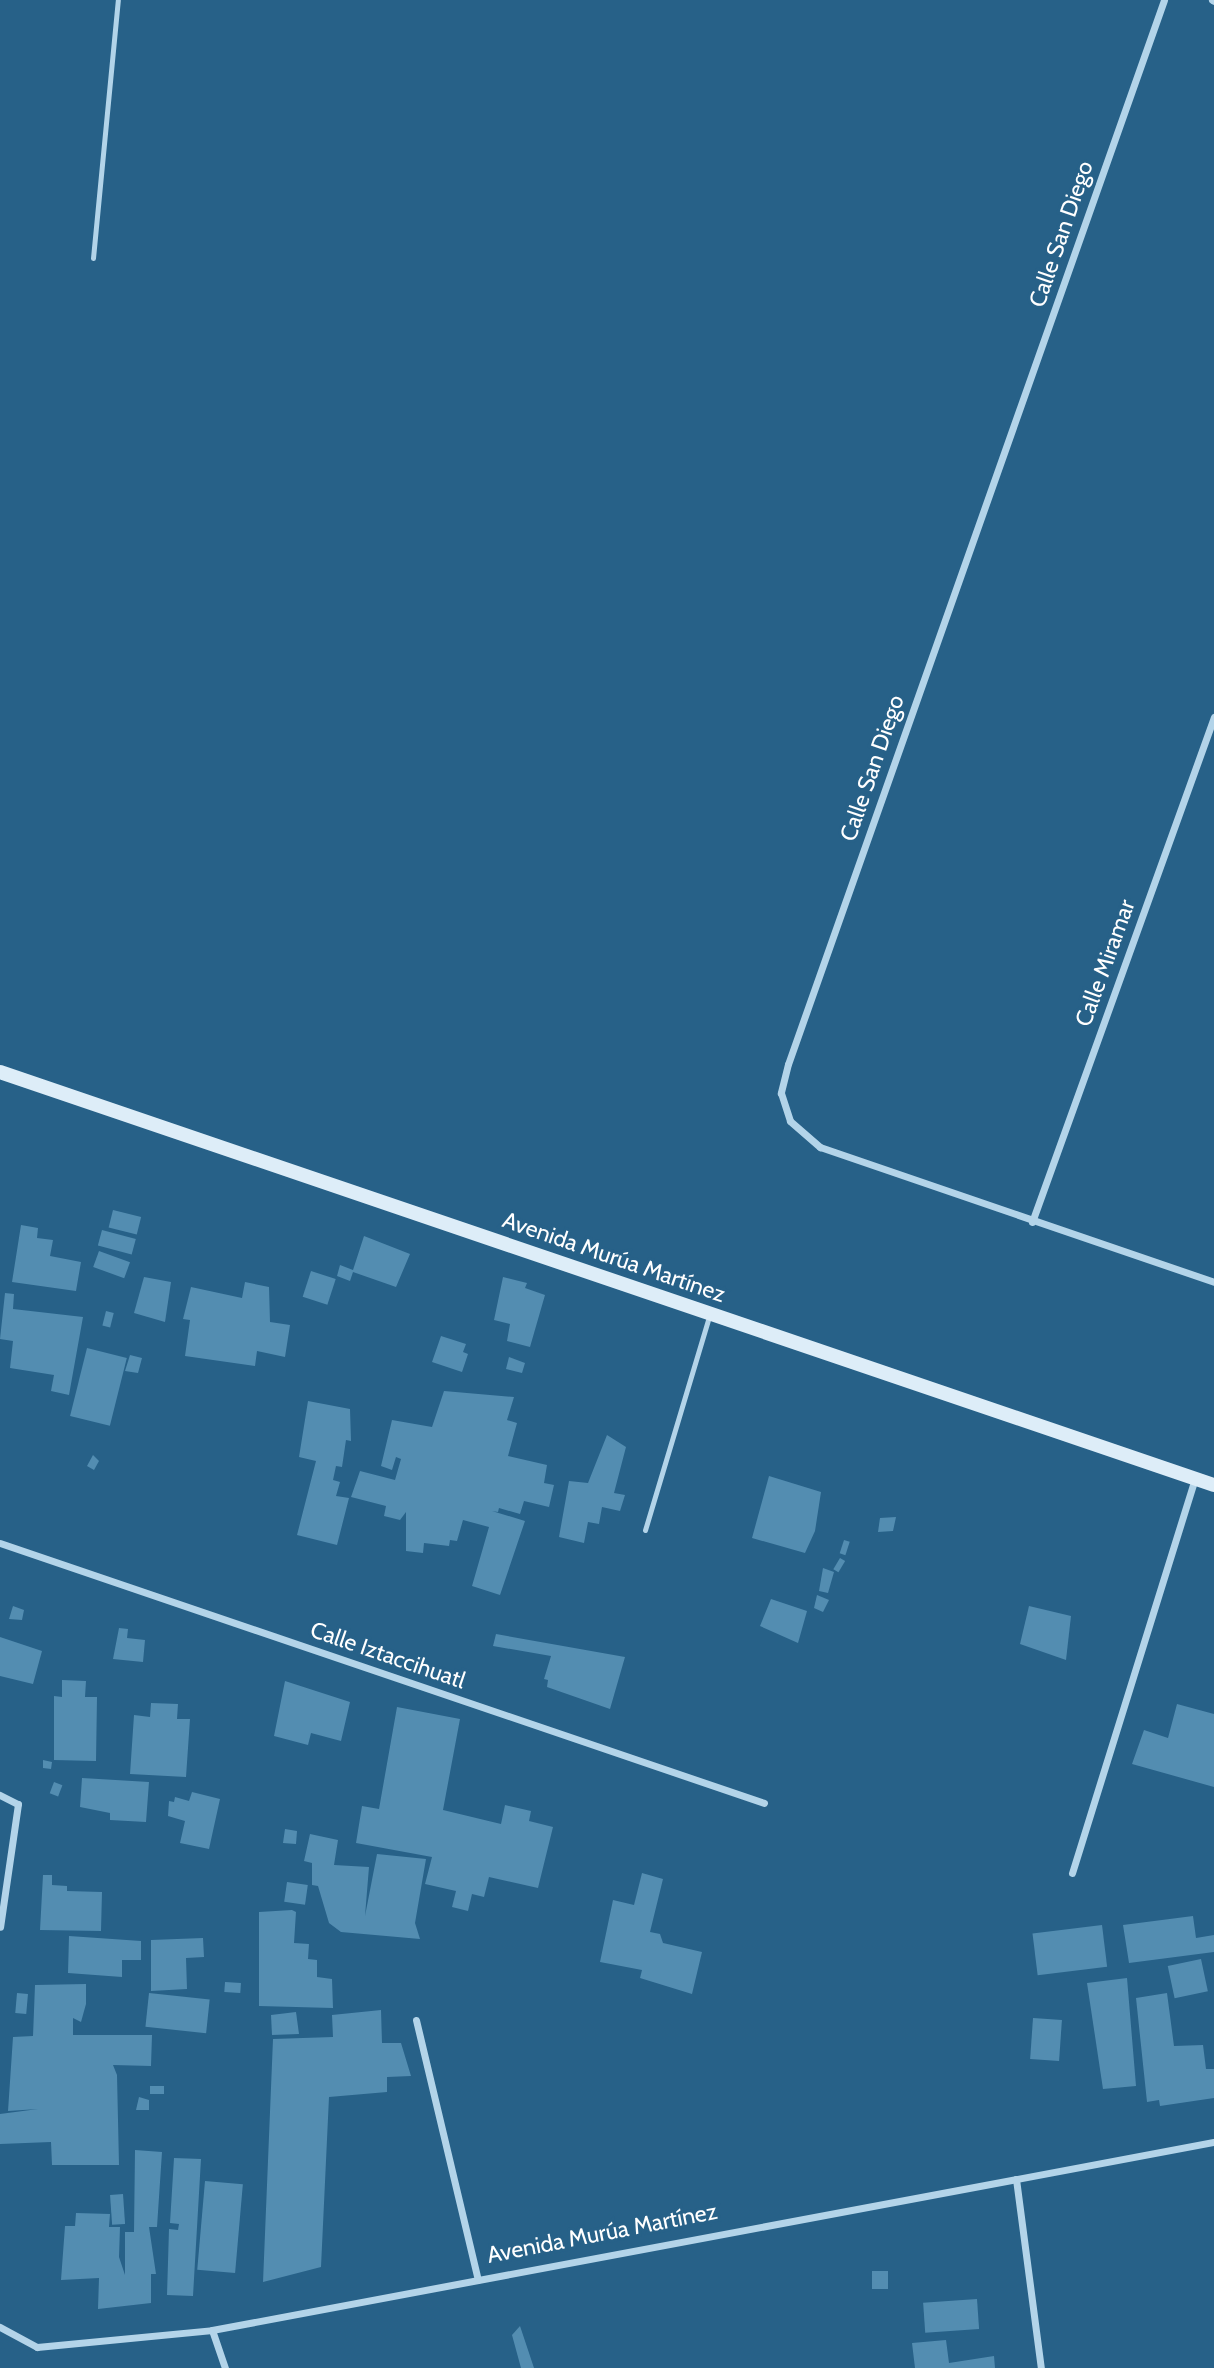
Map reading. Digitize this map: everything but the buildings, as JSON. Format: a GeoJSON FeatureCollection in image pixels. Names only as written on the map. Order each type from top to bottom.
{"type":"FeatureCollection","features":[{"type":"Feature","properties":{"kind":"street","name":"Calle San Diego"},"geometry":{"type":"LineString","coordinates":[[1164,0],[788,1064],[781,1093],[790,1121],[820,1147],[1032,1222],[1214,1282]]}},
{"type":"Feature","properties":{"kind":"street","name":"Calle Miramar"},"geometry":{"type":"LineString","coordinates":[[1032,1222],[1214,717]]}},
{"type":"Feature","properties":{"kind":"street","name":"Avenida Murúa Martínez"},"geometry":{"type":"LineString","coordinates":[[0,1072],[1214,1485]]}},
{"type":"Feature","properties":{"kind":"street"},"geometry":{"type":"LineString","coordinates":[[1072,1873],[1195,1479]]}},
{"type":"Feature","properties":{"kind":"street","name":"Calle Iztaccihuatl"},"geometry":{"type":"LineString","coordinates":[[0,1543],[764,1803]]}},
{"type":"Feature","properties":{"kind":"street"},"geometry":{"type":"LineString","coordinates":[[0,1795],[18,1804],[0,1927]]}},
{"type":"Feature","properties":{"kind":"street"},"geometry":{"type":"LineString","coordinates":[[416,2020],[478,2280]]}},
{"type":"Feature","properties":{"kind":"street","name":"Avenida Murúa Martínez"},"geometry":{"type":"LineString","coordinates":[[0,2327],[37,2347],[212,2330],[1214,2142]]}},
{"type":"Feature","properties":{"kind":"street"},"geometry":{"type":"LineString","coordinates":[[1016,2179],[1041,2368]]}},
{"type":"Feature","properties":{"kind":"street"},"geometry":{"type":"LineString","coordinates":[[212,2330],[225,2368]]}},
{"type":"Feature","properties":{"kind":"lane"},"geometry":{"type":"LineString","coordinates":[[93,258],[118,0]]}},
{"type":"Feature","properties":{"kind":"lane"},"geometry":{"type":"LineString","coordinates":[[645,1530],[710,1313]]}}]}
